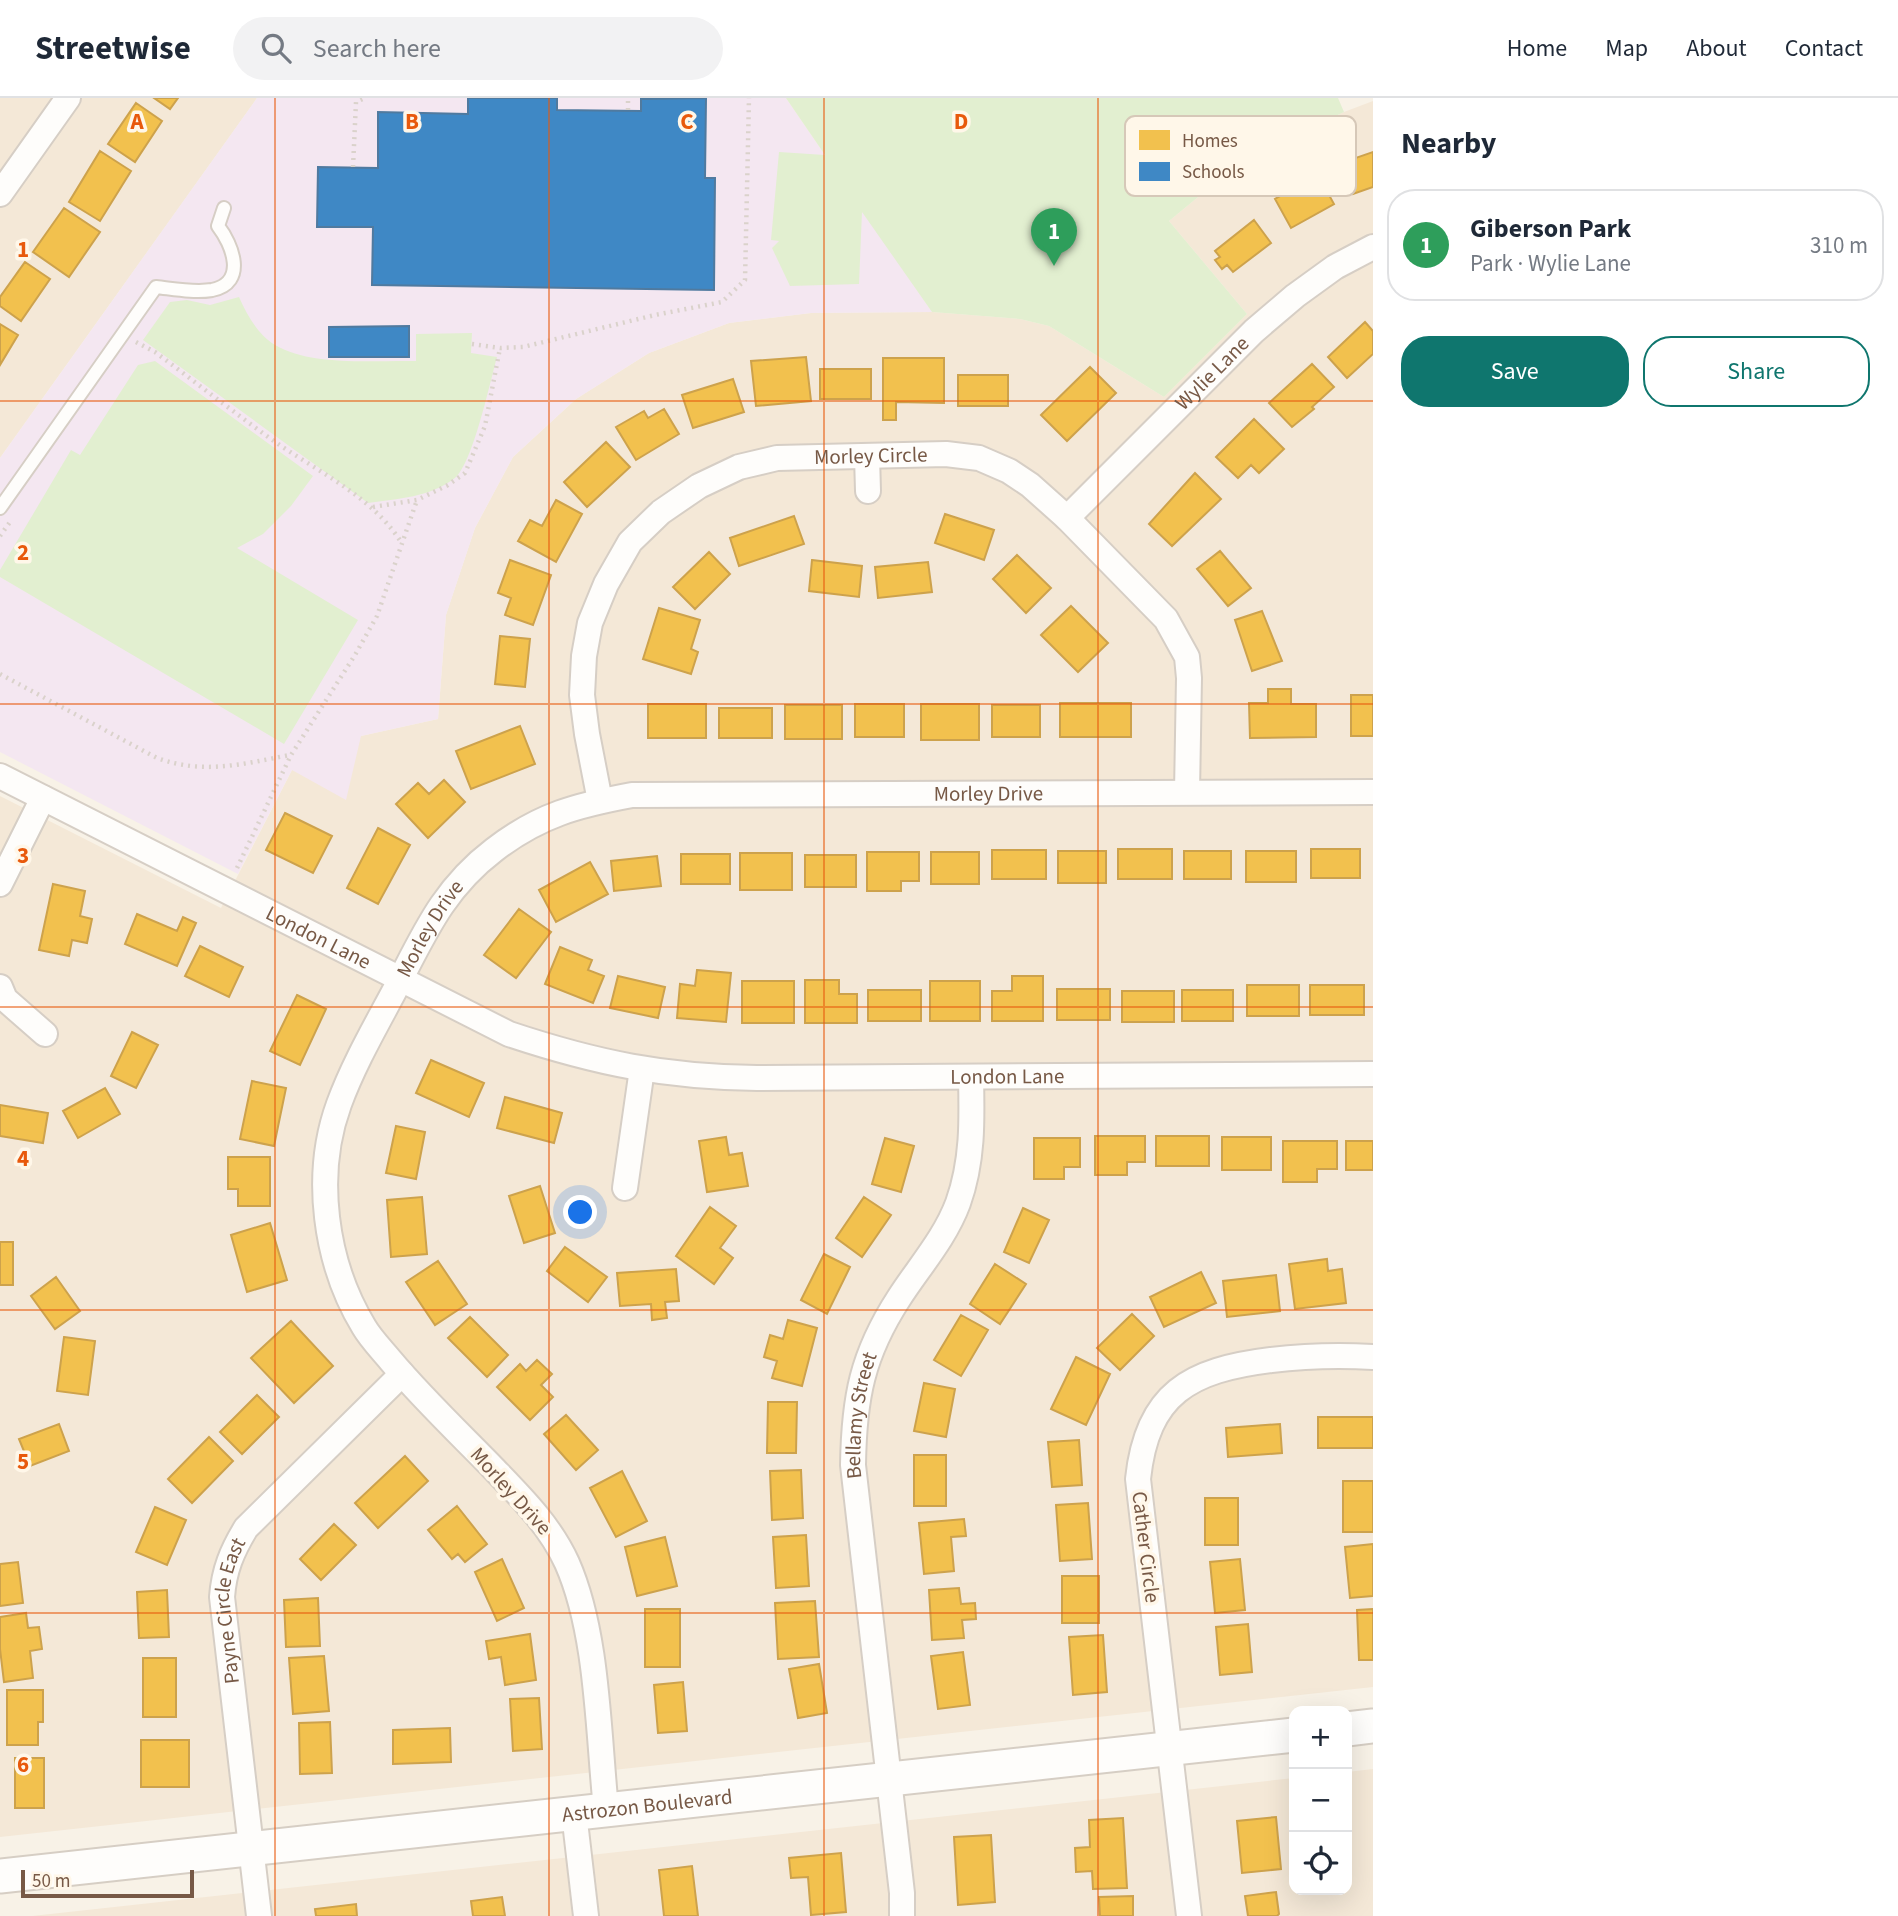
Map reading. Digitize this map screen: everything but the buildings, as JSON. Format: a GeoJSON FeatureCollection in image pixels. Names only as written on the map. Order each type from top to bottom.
{"type":"FeatureCollection","features":[{"type":"Feature","properties":{"kind":"main road"},"geometry":{"type":"LineString","coordinates":[[1352,1728],[1373,1726]]}},
{"type":"Feature","properties":{"kind":"main road","name":"Astrozon Boulevard"},"geometry":{"type":"LineString","coordinates":[[0,1876],[1289,1736]]}},
{"type":"Feature","properties":{"kind":"street"},"geometry":{"type":"LineString","coordinates":[[0,194],[68,98]]}},
{"type":"Feature","properties":{"kind":"street","name":"Wylie Lane"},"geometry":{"type":"LineString","coordinates":[[1068,518],[1254,331],[1335,267],[1373,247]]}},
{"type":"Feature","properties":{"kind":"street","name":"Morley Circle"},"geometry":{"type":"LineString","coordinates":[[600,801],[582,695],[584,656],[595,610],[606,584],[630,542],[661,512],[699,486],[738,467],[777,458],[946,454],[979,458],[1009,471],[1030,485],[1068,518],[1166,619],[1186,657],[1189,678],[1187,792]]}},
{"type":"Feature","properties":{"kind":"street"},"geometry":{"type":"LineString","coordinates":[[867,456],[868,491]]}},
{"type":"Feature","properties":{"kind":"street","name":"London Lane"},"geometry":{"type":"LineString","coordinates":[[0,776],[509,1034],[600,1062],[709,1077],[1373,1074]]}},
{"type":"Feature","properties":{"kind":"street","name":"Morley Drive"},"geometry":{"type":"LineString","coordinates":[[586,1916],[590,1811],[587,1631],[568,1565],[553,1535],[530,1506],[402,1374],[365,1329],[351,1302],[330,1238],[325,1171],[330,1136],[339,1106],[353,1070],[425,929],[447,897],[468,872],[525,828],[562,810],[632,795],[1373,792]]}},
{"type":"Feature","properties":{"kind":"street"},"geometry":{"type":"LineString","coordinates":[[0,884],[43,798]]}},
{"type":"Feature","properties":{"kind":"street"},"geometry":{"type":"LineString","coordinates":[[0,987],[5,999],[44,1034]]}},
{"type":"Feature","properties":{"kind":"street"},"geometry":{"type":"LineString","coordinates":[[625,1188],[642,1069]]}},
{"type":"Feature","properties":{"kind":"street","name":"Bellamy Street"},"geometry":{"type":"LineString","coordinates":[[902,1916],[902,1893],[853,1465],[857,1395],[878,1333],[941,1237],[957,1206],[968,1173],[972,1142],[971,1077]]}},
{"type":"Feature","properties":{"kind":"street","name":"Cather Circle"},"geometry":{"type":"LineString","coordinates":[[1189,1916],[1138,1479],[1141,1449],[1151,1423],[1167,1403],[1185,1385],[1206,1373],[1232,1365],[1304,1356],[1373,1357]]}},
{"type":"Feature","properties":{"kind":"street","name":"Payne Circle East"},"geometry":{"type":"LineString","coordinates":[[259,1916],[222,1597],[224,1573],[233,1549],[246,1528],[402,1374]]}},
{"type":"Feature","properties":{"kind":"lane"},"geometry":{"type":"LineString","coordinates":[[0,508],[156,288],[213,290],[230,279],[235,262],[230,242],[218,226],[224,208]]}},
{"type":"Feature","properties":{"kind":"path"},"geometry":{"type":"LineString","coordinates":[[353,167],[356,102],[365,98]]}},
{"type":"Feature","properties":{"kind":"path"},"geometry":{"type":"LineString","coordinates":[[628,98],[628,110]]}},
{"type":"Feature","properties":{"kind":"path"},"geometry":{"type":"LineString","coordinates":[[471,344],[500,348],[523,347],[654,315],[722,302],[746,280],[749,98]]}},
{"type":"Feature","properties":{"kind":"path"},"geometry":{"type":"LineString","coordinates":[[142,331],[135,342],[155,352],[272,439],[373,507],[401,542]]}},
{"type":"Feature","properties":{"kind":"path"},"geometry":{"type":"LineString","coordinates":[[373,507],[417,500],[448,485],[465,473],[485,426],[500,348]]}},
{"type":"Feature","properties":{"kind":"path"},"geometry":{"type":"LineString","coordinates":[[237,868],[290,755],[377,616],[417,500]]}},
{"type":"Feature","properties":{"kind":"path"},"geometry":{"type":"LineString","coordinates":[[0,536],[16,513]]}},
{"type":"Feature","properties":{"kind":"path"},"geometry":{"type":"LineString","coordinates":[[0,674],[157,758],[180,766],[211,768],[290,755]]}},
{"type":"Feature","properties":{"kind":"shaded area"},"geometry":{"type":"Polygon","coordinates":[[[0,98],[257,98],[0,458],[0,98]]]}},
{"type":"Feature","properties":{"kind":"shaded area"},"geometry":{"type":"Polygon","coordinates":[[[257,98],[786,98],[932,312],[811,313],[729,323],[649,353],[576,399],[513,457],[475,528],[446,615],[438,719],[361,736],[346,800],[292,770],[238,874],[0,752],[0,458],[257,98]]]}},
{"type":"Feature","properties":{"kind":"shaded area"},"geometry":{"type":"Polygon","coordinates":[[[1373,101],[1373,1687],[0,1837],[0,796],[221,908],[292,770],[361,736],[438,719],[446,615],[475,528],[513,457],[576,399],[649,353],[729,323],[811,313],[932,312],[1020,319],[1049,326],[1164,397],[1247,314],[1169,221],[1199,196],[1356,196],[1356,116],[1336,116],[1373,101]]]}},
{"type":"Feature","properties":{"kind":"shaded area"},"geometry":{"type":"Polygon","coordinates":[[[1373,1769],[1373,1916],[32,1916],[1289,1779],[1289,1895],[1352,1895],[1352,1771],[1373,1769]]]}},
{"type":"Feature","properties":{"kind":"green space"},"geometry":{"type":"Polygon","coordinates":[[[786,98],[1338,98],[1344,112],[1336,116],[1125,116],[1125,196],[1199,196],[1169,221],[1247,314],[1164,397],[1049,326],[1020,319],[932,312],[862,212],[859,284],[790,286],[772,248],[779,241],[771,240],[779,152],[825,155],[786,98]]]}},
{"type":"Feature","properties":{"kind":"green space"},"geometry":{"type":"Polygon","coordinates":[[[239,297],[263,336],[275,345],[307,357],[416,361],[416,334],[472,333],[471,353],[497,357],[474,440],[462,470],[446,484],[425,493],[368,503],[143,340],[170,302],[187,300],[210,305],[239,297]]]}},
{"type":"Feature","properties":{"kind":"green space"},"geometry":{"type":"Polygon","coordinates":[[[155,361],[313,476],[291,506],[263,534],[237,548],[358,620],[284,744],[0,577],[0,570],[71,450],[80,455],[138,365],[155,361]]]}},
{"type":"Feature","properties":{"kind":"place","name":"Giberson Park"},"geometry":{"type":"Point","coordinates":[1054,266]}}]}
